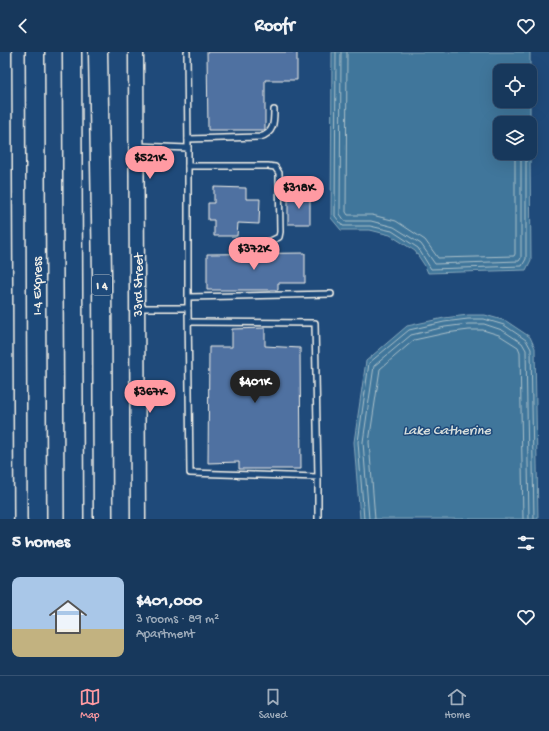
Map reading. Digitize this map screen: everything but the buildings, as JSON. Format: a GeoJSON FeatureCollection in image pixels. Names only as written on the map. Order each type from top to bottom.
{"type":"FeatureCollection","features":[{"type":"Feature","properties":{"kind":"highway","name":"I-4 Express"},"geometry":{"type":"LineString","coordinates":[[35,52],[37,519]]}},
{"type":"Feature","properties":{"kind":"highway"},"geometry":{"type":"LineString","coordinates":[[72,52],[74,519]]}},
{"type":"Feature","properties":{"kind":"highway","name":"I 4"},"geometry":{"type":"LineString","coordinates":[[98,52],[102,273],[103,519]]}},
{"type":"Feature","properties":{"kind":"highway"},"geometry":{"type":"LineString","coordinates":[[2,53],[4,519]]}},
{"type":"Feature","properties":{"kind":"street","name":"33rd Street"},"geometry":{"type":"LineString","coordinates":[[136,52],[138,519]]}},
{"type":"Feature","properties":{"kind":"lane"},"geometry":{"type":"LineString","coordinates":[[187,52],[190,473],[318,477]]}},
{"type":"Feature","properties":{"kind":"lane"},"geometry":{"type":"LineString","coordinates":[[188,138],[260,137],[267,135],[272,129],[274,110]]}},
{"type":"Feature","properties":{"kind":"lane"},"geometry":{"type":"LineString","coordinates":[[136,146],[188,148]]}},
{"type":"Feature","properties":{"kind":"lane"},"geometry":{"type":"LineString","coordinates":[[188,166],[275,167],[279,173],[279,237],[264,243],[250,243]]}},
{"type":"Feature","properties":{"kind":"lane"},"geometry":{"type":"LineString","coordinates":[[188,296],[331,294]]}},
{"type":"Feature","properties":{"kind":"lane"},"geometry":{"type":"LineString","coordinates":[[137,308],[188,308]]}},
{"type":"Feature","properties":{"kind":"lane"},"geometry":{"type":"LineString","coordinates":[[189,322],[315,323],[318,519]]}},
{"type":"Feature","properties":{"kind":"water"},"geometry":{"type":"Polygon","coordinates":[[[332,52],[530,52],[530,64],[493,64],[493,108],[530,108],[530,116],[493,116],[493,160],[530,160],[531,260],[526,270],[428,273],[415,251],[390,235],[370,230],[341,230],[331,218],[332,52]]]}},
{"type":"Feature","properties":{"kind":"water","name":"Lake Catherine"},"geometry":{"type":"Polygon","coordinates":[[[468,315],[485,315],[506,321],[530,337],[535,348],[538,519],[360,519],[354,442],[366,361],[407,326],[444,318],[468,315]]]}}]}
